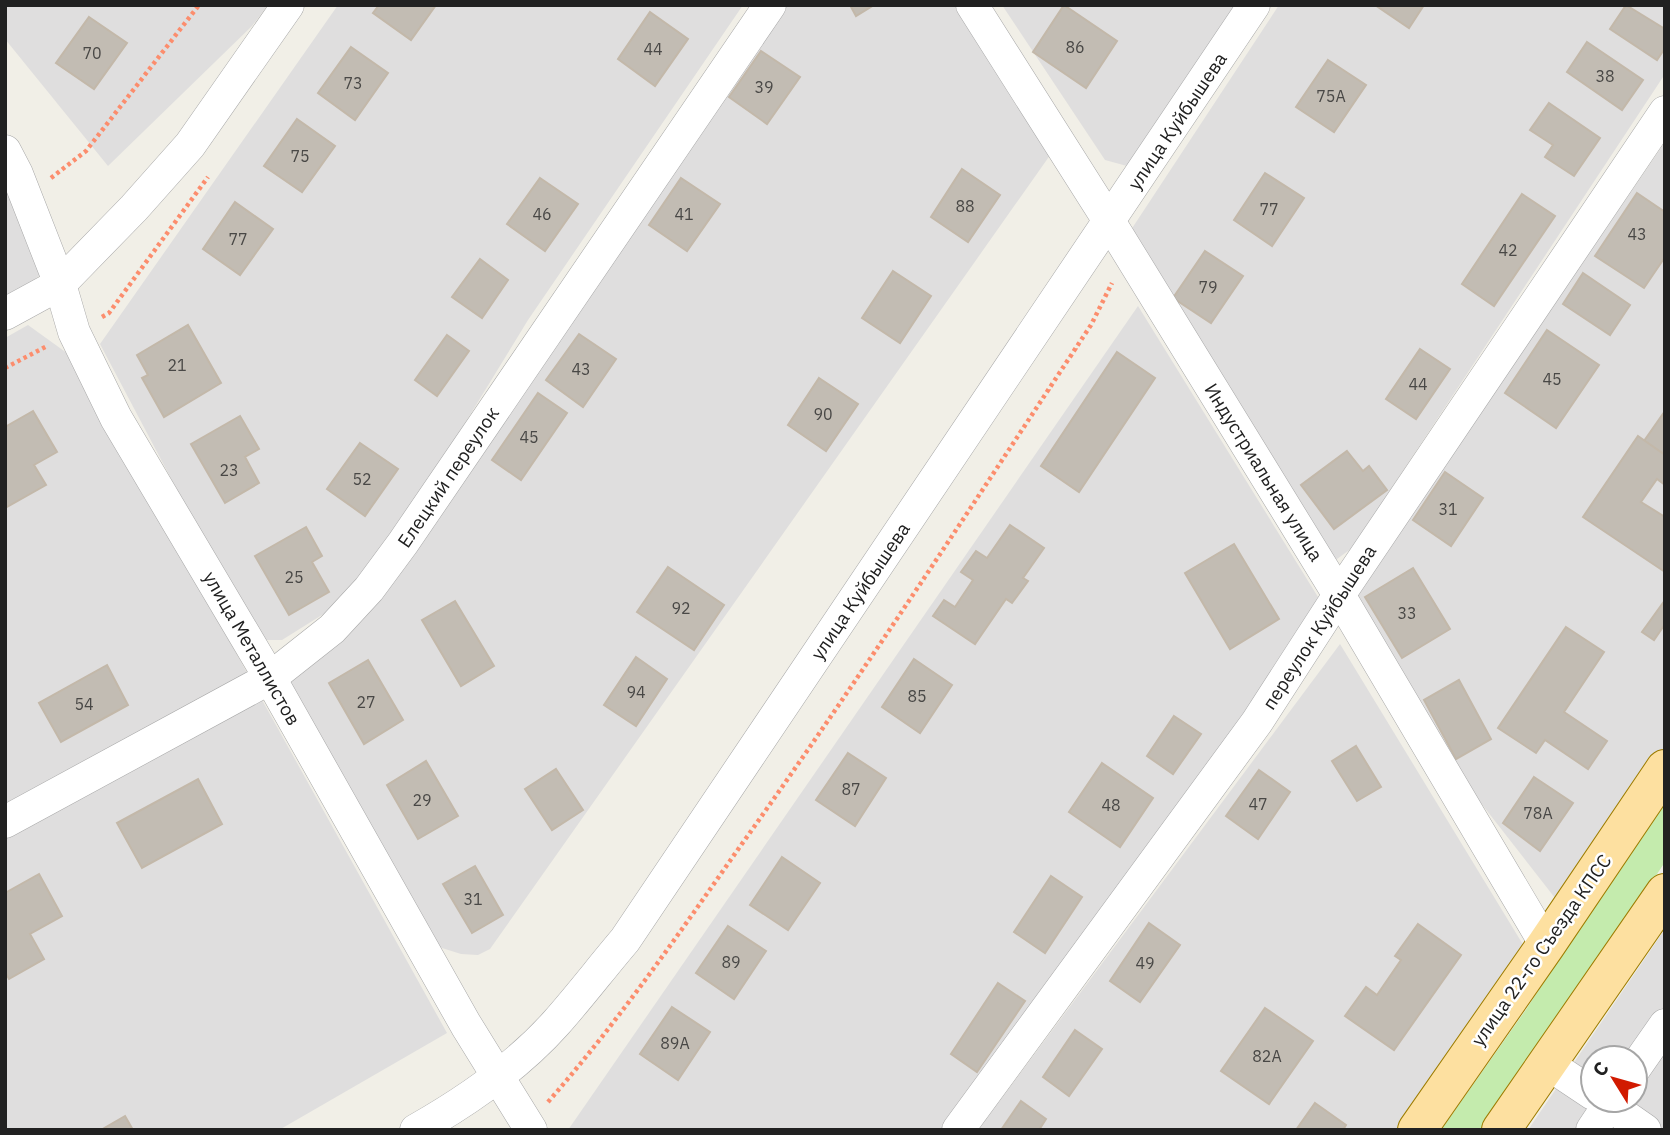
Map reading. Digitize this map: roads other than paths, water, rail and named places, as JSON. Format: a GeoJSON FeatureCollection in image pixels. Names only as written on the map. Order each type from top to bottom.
{"type":"FeatureCollection","features":[{"type":"Feature","properties":{"kind":"main road","name":"улица 22-го Съезда КПСС"},"geometry":{"type":"LineString","coordinates":[[1417,1130],[1665,769]]}},
{"type":"Feature","properties":{"kind":"main road"},"geometry":{"type":"LineString","coordinates":[[1501,1130],[1665,893]]}},
{"type":"Feature","properties":{"kind":"street"},"geometry":{"type":"LineString","coordinates":[[5,314],[60,284],[134,208],[190,145],[288,5]]}},
{"type":"Feature","properties":{"kind":"street","name":"Елецкий переулок"},"geometry":{"type":"LineString","coordinates":[[5,822],[270,678],[332,629],[376,580],[770,5]]}},
{"type":"Feature","properties":{"kind":"street","name":"Индустриальная улица"},"geometry":{"type":"LineString","coordinates":[[972,5],[1109,221],[1339,595],[1546,945]]}},
{"type":"Feature","properties":{"kind":"street","name":"улица Куйбышева"},"geometry":{"type":"LineString","coordinates":[[416,1130],[456,1107],[498,1077],[555,1025],[625,940],[1254,5]]}},
{"type":"Feature","properties":{"kind":"street","name":"переулок Куйбышева"},"geometry":{"type":"LineString","coordinates":[[958,1130],[1257,722],[1339,595],[1665,113]]}},
{"type":"Feature","properties":{"kind":"street","name":"улица Металлистов"},"geometry":{"type":"LineString","coordinates":[[5,150],[60,284],[74,332],[116,418],[270,678],[466,1025],[530,1128]]}},
{"type":"Feature","properties":{"kind":"street"},"geometry":{"type":"LineString","coordinates":[[1649,1048],[1665,1025]]}},
{"type":"Feature","properties":{"kind":"street"},"geometry":{"type":"LineString","coordinates":[[1548,1064],[1579,1089]]}},
{"type":"Feature","properties":{"kind":"street"},"geometry":{"type":"LineString","coordinates":[[1616,1114],[1646,1130]]}}]}
